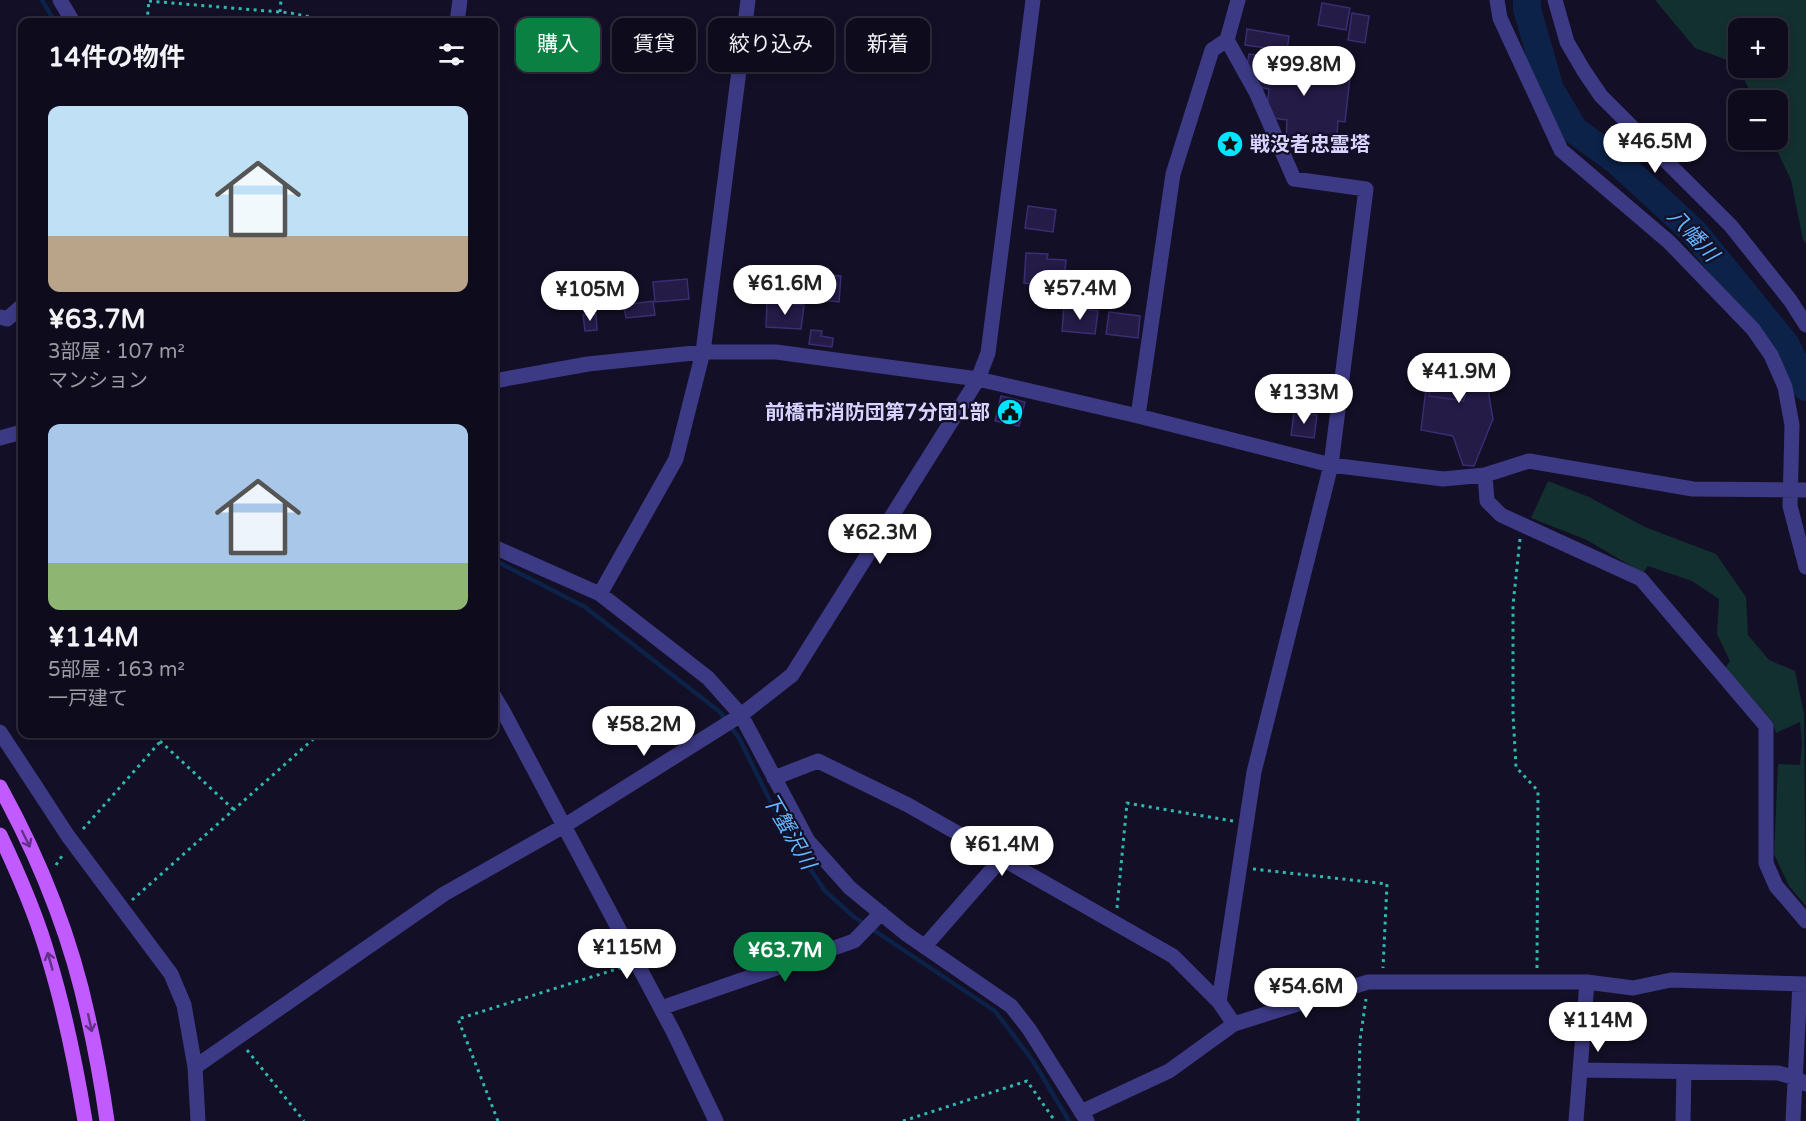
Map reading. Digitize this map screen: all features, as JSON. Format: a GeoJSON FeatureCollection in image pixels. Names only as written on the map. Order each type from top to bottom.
{"type":"FeatureCollection","features":[{"type":"Feature","properties":{"kind":"main road"},"geometry":{"type":"LineString","coordinates":[[0,787],[39,864],[71,954],[99,1066],[107,1121]]}},
{"type":"Feature","properties":{"kind":"main road"},"geometry":{"type":"LineString","coordinates":[[0,835],[33,911],[49,958],[76,1070],[85,1121]]}},
{"type":"Feature","properties":{"kind":"street"},"geometry":{"type":"LineString","coordinates":[[60,0],[71,18]]}},
{"type":"Feature","properties":{"kind":"street"},"geometry":{"type":"LineString","coordinates":[[458,18],[460,0]]}},
{"type":"Feature","properties":{"kind":"street"},"geometry":{"type":"LineString","coordinates":[[600,594],[676,459],[703,352],[748,0]]}},
{"type":"Feature","properties":{"kind":"street"},"geometry":{"type":"LineString","coordinates":[[195,1067],[444,894],[564,826],[741,715],[792,675],[978,378],[988,353],[1033,0]]}},
{"type":"Feature","properties":{"kind":"street"},"geometry":{"type":"LineString","coordinates":[[1138,416],[1173,174],[1212,50],[1227,40],[1238,0]]}},
{"type":"Feature","properties":{"kind":"street"},"geometry":{"type":"LineString","coordinates":[[1497,0],[1500,18],[1561,150],[1669,242],[1753,329],[1771,355],[1785,387],[1792,425],[1798,490],[1790,506],[1806,567]]}},
{"type":"Feature","properties":{"kind":"street"},"geometry":{"type":"LineString","coordinates":[[1555,0],[1567,42],[1601,96],[1731,226],[1790,300],[1806,325]]}},
{"type":"Feature","properties":{"kind":"street"},"geometry":{"type":"LineString","coordinates":[[1219,1002],[1254,772],[1331,465],[1366,189],[1294,179],[1256,92],[1227,40]]}},
{"type":"Feature","properties":{"kind":"street"},"geometry":{"type":"LineString","coordinates":[[0,317],[7,319],[18,309]]}},
{"type":"Feature","properties":{"kind":"street"},"geometry":{"type":"LineString","coordinates":[[498,380],[588,364],[703,352],[776,352],[978,378],[1331,465],[1443,479],[1485,475],[1529,461],[1693,489],[1798,490]]}},
{"type":"Feature","properties":{"kind":"street"},"geometry":{"type":"LineString","coordinates":[[0,438],[18,433]]}},
{"type":"Feature","properties":{"kind":"street"},"geometry":{"type":"LineString","coordinates":[[1485,475],[1486,501],[1501,515],[1641,579],[1766,726],[1766,862],[1776,886],[1806,921]]}},
{"type":"Feature","properties":{"kind":"street"},"geometry":{"type":"LineString","coordinates":[[498,549],[600,594],[708,678],[741,715],[808,841],[850,888],[925,946],[1011,1006],[1029,1029],[1084,1116],[1169,1071],[1234,1024],[1375,982],[1587,982],[1633,988],[1671,980],[1803,984],[1801,1081],[1792,1121]]}},
{"type":"Feature","properties":{"kind":"street"},"geometry":{"type":"LineString","coordinates":[[498,703],[661,1008],[716,1121]]}},
{"type":"Feature","properties":{"kind":"street"},"geometry":{"type":"LineString","coordinates":[[0,732],[71,842],[171,974],[184,1005],[195,1067],[198,1121]]}},
{"type":"Feature","properties":{"kind":"street"},"geometry":{"type":"LineString","coordinates":[[774,778],[818,761],[908,805],[1173,956],[1219,1002],[1234,1024]]}},
{"type":"Feature","properties":{"kind":"street"},"geometry":{"type":"LineString","coordinates":[[925,946],[1002,858]]}},
{"type":"Feature","properties":{"kind":"street"},"geometry":{"type":"LineString","coordinates":[[661,1008],[854,941],[881,913]]}},
{"type":"Feature","properties":{"kind":"street"},"geometry":{"type":"LineString","coordinates":[[1576,1121],[1587,982]]}},
{"type":"Feature","properties":{"kind":"street"},"geometry":{"type":"LineString","coordinates":[[1580,1070],[1778,1073],[1801,1081]]}},
{"type":"Feature","properties":{"kind":"street"},"geometry":{"type":"LineString","coordinates":[[1683,1121],[1684,1072]]}},
{"type":"Feature","properties":{"kind":"path"},"geometry":{"type":"LineString","coordinates":[[147,18],[149,0],[280,12],[313,18]]}},
{"type":"Feature","properties":{"kind":"path"},"geometry":{"type":"LineString","coordinates":[[280,12],[281,0]]}},
{"type":"Feature","properties":{"kind":"path"},"geometry":{"type":"LineString","coordinates":[[1522,525],[1513,605],[1514,714],[1516,767],[1538,791],[1536,982]]}},
{"type":"Feature","properties":{"kind":"path"},"geometry":{"type":"LineString","coordinates":[[56,865],[71,842],[162,738]]}},
{"type":"Feature","properties":{"kind":"path"},"geometry":{"type":"LineString","coordinates":[[122,910],[314,738]]}},
{"type":"Feature","properties":{"kind":"path"},"geometry":{"type":"LineString","coordinates":[[160,741],[233,809]]}},
{"type":"Feature","properties":{"kind":"path"},"geometry":{"type":"LineString","coordinates":[[1116,923],[1127,803],[1246,823]]}},
{"type":"Feature","properties":{"kind":"path"},"geometry":{"type":"LineString","coordinates":[[1239,867],[1386,884],[1375,982],[1360,1040],[1358,1121]]}},
{"type":"Feature","properties":{"kind":"path"},"geometry":{"type":"LineString","coordinates":[[498,1121],[458,1019],[636,962]]}},
{"type":"Feature","properties":{"kind":"path"},"geometry":{"type":"LineString","coordinates":[[238,1038],[304,1121]]}},
{"type":"Feature","properties":{"kind":"path"},"geometry":{"type":"LineString","coordinates":[[903,1121],[1028,1081],[1055,1121]]}},
{"type":"Feature","properties":{"kind":"green space"},"geometry":{"type":"Polygon","coordinates":[[[1655,0],[1806,0],[1806,243],[1803,240],[1791,180],[1777,150],[1788,150],[1788,90],[1749,90],[1744,78],[1788,78],[1788,18],[1728,18],[1728,60],[1695,48],[1655,0]]]}},
{"type":"Feature","properties":{"kind":"green space"},"geometry":{"type":"Polygon","coordinates":[[[1548,481],[1589,497],[1645,527],[1716,554],[1746,597],[1748,635],[1769,660],[1795,671],[1804,714],[1806,906],[1789,886],[1774,854],[1778,764],[1800,765],[1802,744],[1800,722],[1776,733],[1772,721],[1725,668],[1730,661],[1717,634],[1719,599],[1692,581],[1648,566],[1643,573],[1587,540],[1531,518],[1548,481]]]}},
{"type":"Feature","properties":{"kind":"building"},"geometry":{"type":"Polygon","coordinates":[[[1322,3],[1350,8],[1346,30],[1318,25],[1322,3]]]}},
{"type":"Feature","properties":{"kind":"building"},"geometry":{"type":"Polygon","coordinates":[[[1352,13],[1369,16],[1365,43],[1348,40],[1352,13]]]}},
{"type":"Feature","properties":{"kind":"building"},"geometry":{"type":"Polygon","coordinates":[[[1247,29],[1289,36],[1287,51],[1245,45],[1247,29]]]}},
{"type":"Feature","properties":{"kind":"building"},"geometry":{"type":"Polygon","coordinates":[[[1249,54],[1351,69],[1345,122],[1338,121],[1336,147],[1286,140],[1287,120],[1273,118],[1267,107],[1269,89],[1259,87],[1247,65],[1249,54]]]}},
{"type":"Feature","properties":{"kind":"building"},"geometry":{"type":"Polygon","coordinates":[[[1028,206],[1056,210],[1053,232],[1025,228],[1028,206]]]}},
{"type":"Feature","properties":{"kind":"building"},"geometry":{"type":"Polygon","coordinates":[[[1026,253],[1048,254],[1047,259],[1066,260],[1063,291],[1047,290],[1047,285],[1024,283],[1026,253]]]}},
{"type":"Feature","properties":{"kind":"building"},"geometry":{"type":"Polygon","coordinates":[[[816,274],[841,276],[839,302],[822,300],[823,289],[814,288],[816,274]]]}},
{"type":"Feature","properties":{"kind":"building"},"geometry":{"type":"Polygon","coordinates":[[[608,278],[611,296],[584,300],[581,282],[608,278]]]}},
{"type":"Feature","properties":{"kind":"building"},"geometry":{"type":"Polygon","coordinates":[[[687,279],[689,299],[655,302],[653,282],[687,279]]]}},
{"type":"Feature","properties":{"kind":"building"},"geometry":{"type":"Polygon","coordinates":[[[653,301],[655,315],[626,318],[624,305],[653,301]]]}},
{"type":"Feature","properties":{"kind":"building"},"geometry":{"type":"Polygon","coordinates":[[[767,303],[804,305],[801,329],[766,327],[767,303]]]}},
{"type":"Feature","properties":{"kind":"building"},"geometry":{"type":"Polygon","coordinates":[[[1064,307],[1098,311],[1095,334],[1062,331],[1064,307]]]}},
{"type":"Feature","properties":{"kind":"building"},"geometry":{"type":"Polygon","coordinates":[[[1109,312],[1140,316],[1138,338],[1106,334],[1109,312]]]}},
{"type":"Feature","properties":{"kind":"building"},"geometry":{"type":"Polygon","coordinates":[[[596,314],[597,330],[585,331],[583,315],[596,314]]]}},
{"type":"Feature","properties":{"kind":"building"},"geometry":{"type":"Polygon","coordinates":[[[811,330],[822,331],[821,336],[833,338],[832,347],[809,344],[811,330]]]}},
{"type":"Feature","properties":{"kind":"building"},"geometry":{"type":"Polygon","coordinates":[[[1430,356],[1489,364],[1489,396],[1493,419],[1474,466],[1463,465],[1453,436],[1421,430],[1430,356]]]}},
{"type":"Feature","properties":{"kind":"building"},"geometry":{"type":"Polygon","coordinates":[[[1433,367],[1468,372],[1464,401],[1429,396],[1433,367]]]}},
{"type":"Feature","properties":{"kind":"building","name":"前橋市消防団第7分団1部"},"geometry":{"type":"Polygon","coordinates":[[[1001,396],[1025,402],[1019,426],[995,421],[1001,396]]]}},
{"type":"Feature","properties":{"kind":"building"},"geometry":{"type":"Polygon","coordinates":[[[1294,412],[1317,415],[1314,438],[1291,435],[1294,412]]]}},
{"type":"Feature","properties":{"kind":"waterway","name":"下蟹沢川"},"geometry":{"type":"LineString","coordinates":[[42,0],[53,18]]}},
{"type":"Feature","properties":{"kind":"waterway","name":"八幡川"},"geometry":{"type":"LineString","coordinates":[[1527,0],[1527,9],[1550,89],[1574,130],[1617,161],[1694,232],[1786,345],[1806,387]]}},
{"type":"Feature","properties":{"kind":"waterway","name":"下蟹沢川"},"geometry":{"type":"LineString","coordinates":[[498,562],[585,607],[720,712],[739,738],[786,833],[825,891],[854,917],[995,1011],[1033,1061],[1069,1121]]}},
{"type":"Feature","properties":{"kind":"place","name":"戦没者忠霊塔"},"geometry":{"type":"Point","coordinates":[1230,144]}},
{"type":"Feature","properties":{"kind":"place","name":"前橋市消防団第7分団1部"},"geometry":{"type":"Point","coordinates":[1010,412]}}]}
